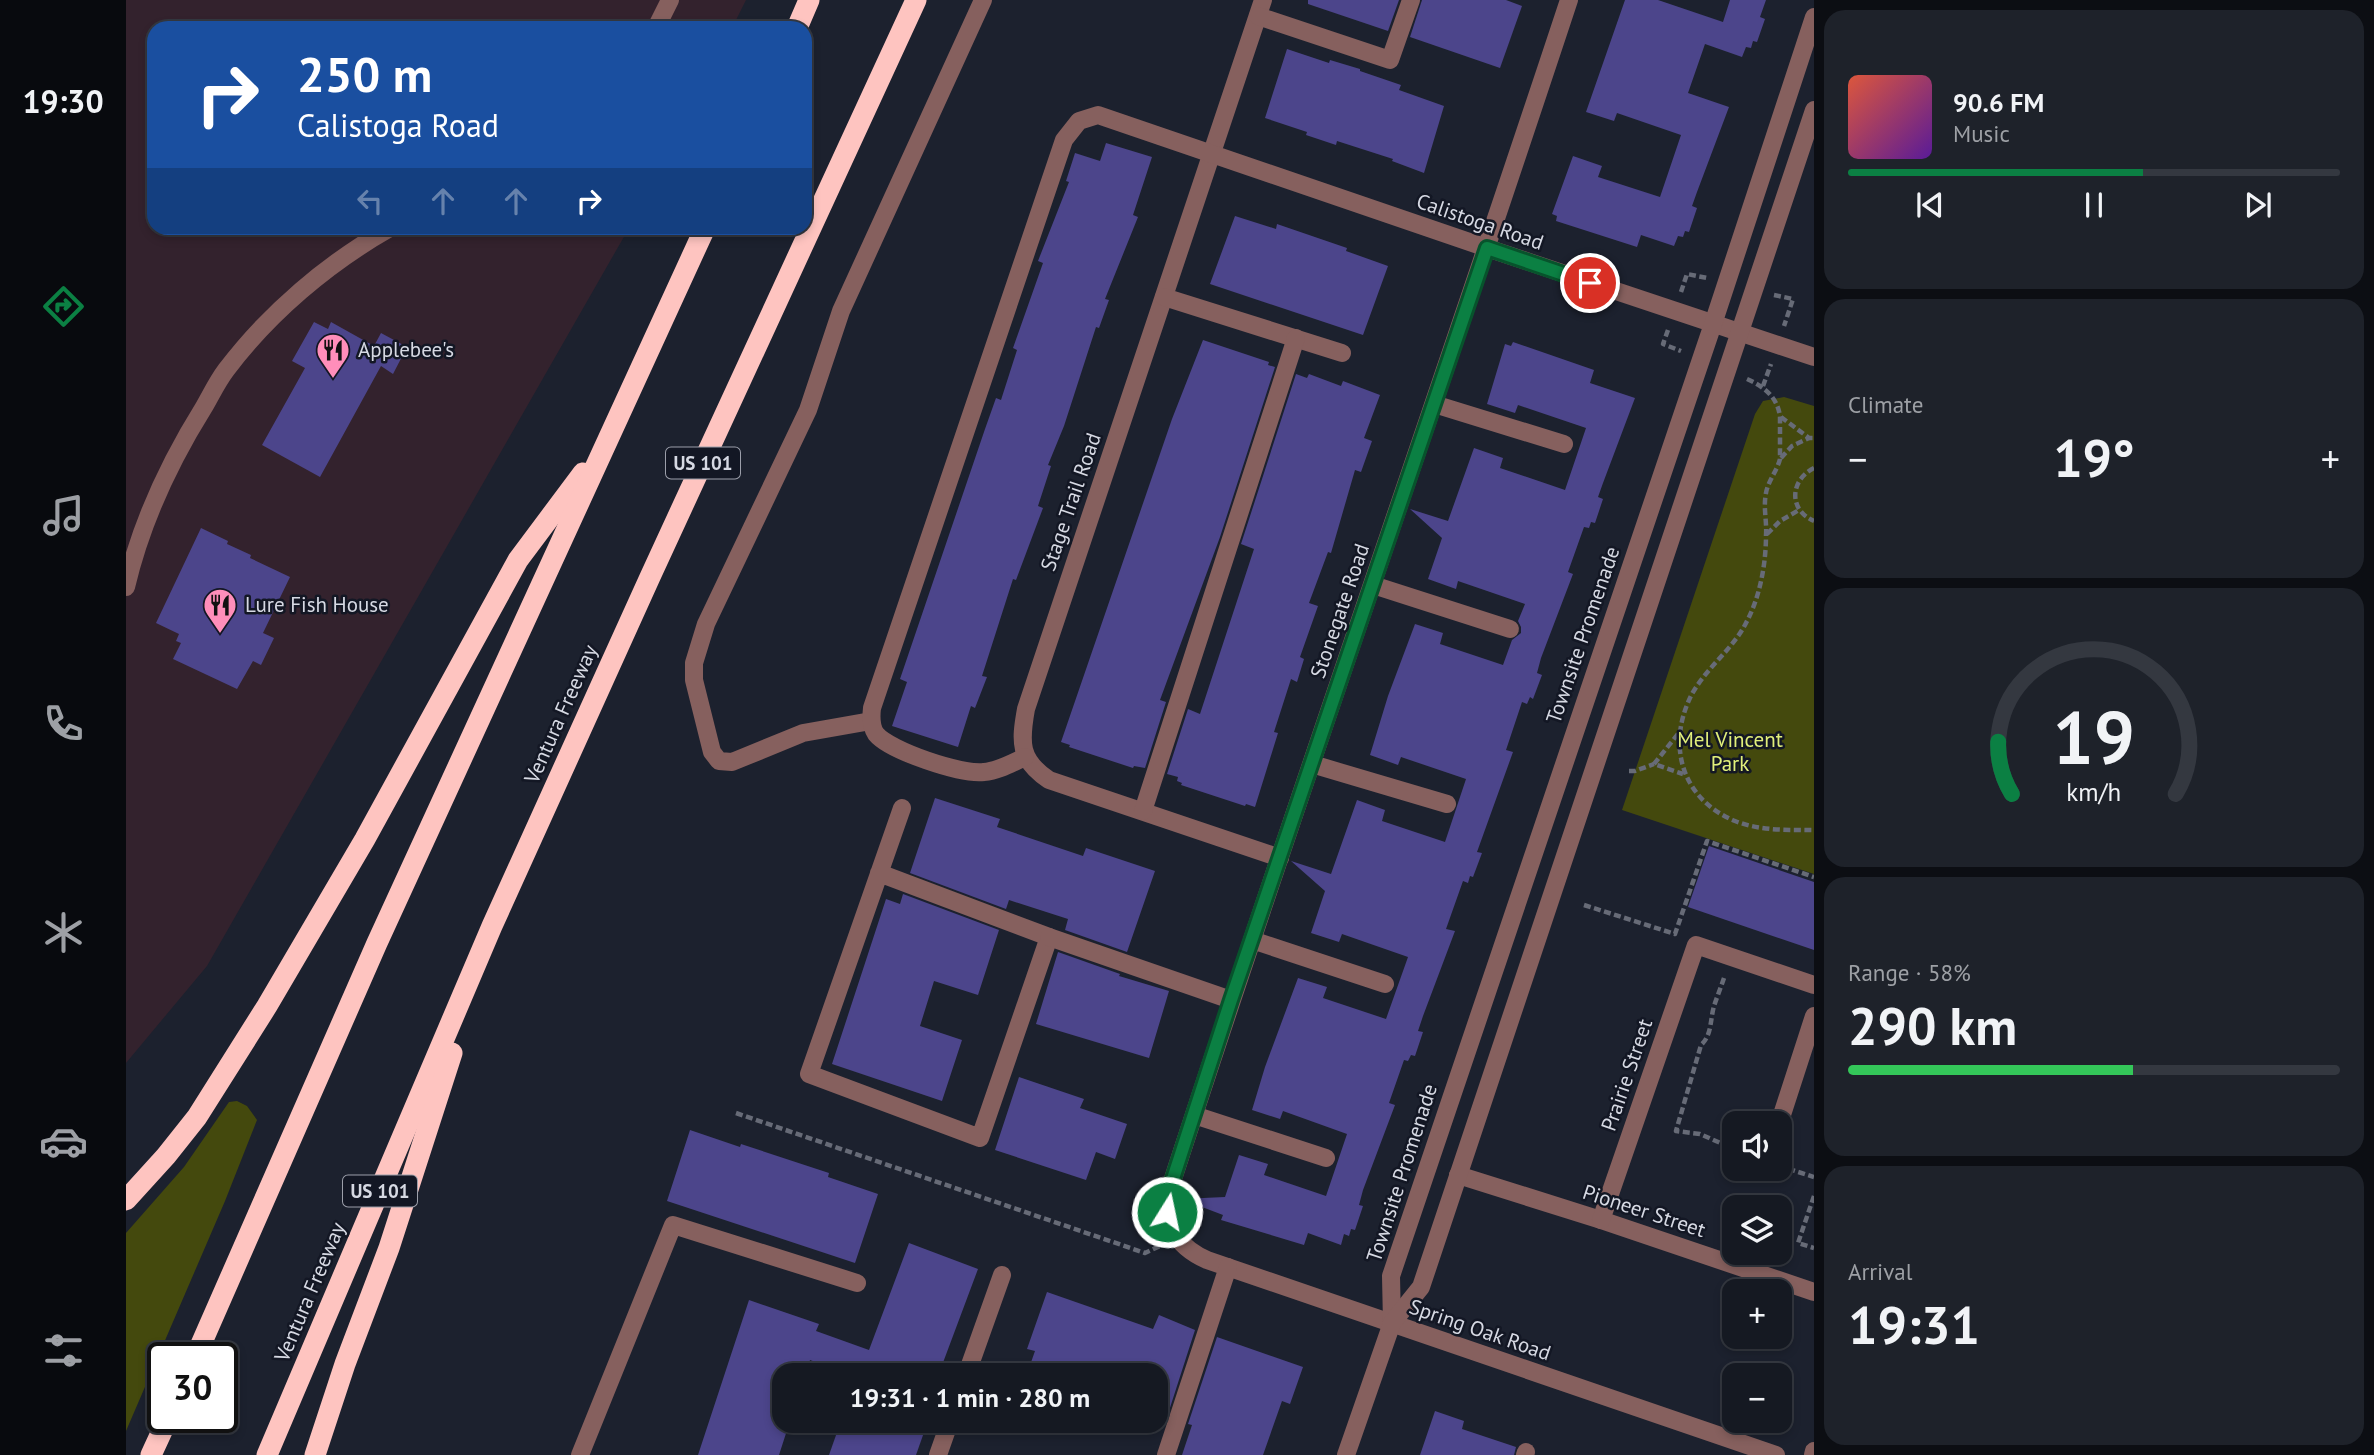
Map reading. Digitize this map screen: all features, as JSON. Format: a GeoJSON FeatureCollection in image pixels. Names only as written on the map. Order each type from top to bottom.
{"type":"FeatureCollection","features":[{"type":"Feature","properties":{"kind":"highway"},"geometry":{"type":"LineString","coordinates":[[800,21],[809,0]]}},
{"type":"Feature","properties":{"kind":"highway","name":"Ventura Freeway"},"geometry":{"type":"LineString","coordinates":[[812,226],[916,0]]}},
{"type":"Feature","properties":{"kind":"highway"},"geometry":{"type":"LineString","coordinates":[[202,1342],[377,943],[702,235]]}},
{"type":"Feature","properties":{"kind":"highway","name":"Ventura Freeway"},"geometry":{"type":"LineString","coordinates":[[267,1455],[492,926],[808,235]]}},
{"type":"Feature","properties":{"kind":"highway"},"geometry":{"type":"LineString","coordinates":[[126,1200],[166,1156],[211,1095],[267,1006],[358,850],[518,561],[610,438]]}},
{"type":"Feature","properties":{"kind":"highway"},"geometry":{"type":"LineString","coordinates":[[315,1455],[345,1364],[389,1248],[492,926]]}},
{"type":"Feature","properties":{"kind":"highway"},"geometry":{"type":"LineString","coordinates":[[151,1455],[161,1433]]}},
{"type":"Feature","properties":{"kind":"street"},"geometry":{"type":"LineString","coordinates":[[660,21],[670,0]]}},
{"type":"Feature","properties":{"kind":"street"},"geometry":{"type":"LineString","coordinates":[[984,0],[841,310],[808,410],[706,624],[694,663],[694,680],[712,752],[719,761],[732,762],[803,733],[871,721],[876,734],[894,748],[957,770],[988,772],[1025,757],[1036,772],[1049,780],[1280,859]]}},
{"type":"Feature","properties":{"kind":"street"},"geometry":{"type":"LineString","coordinates":[[1260,8],[1390,60],[1411,0]]}},
{"type":"Feature","properties":{"kind":"street","name":"Stonegate Road"},"geometry":{"type":"LineString","coordinates":[[1176,1238],[1169,1225],[1167,1200],[1231,1000],[1569,0]]}},
{"type":"Feature","properties":{"kind":"street","name":"Stage Trail Road"},"geometry":{"type":"LineString","coordinates":[[1025,757],[1021,734],[1026,709],[1260,8]]}},
{"type":"Feature","properties":{"kind":"street","name":"Townsite Promenade"},"geometry":{"type":"LineString","coordinates":[[1392,1323],[1391,1276],[1814,18]]}},
{"type":"Feature","properties":{"kind":"street"},"geometry":{"type":"LineString","coordinates":[[1346,1455],[1392,1323],[1421,1287],[1814,110]]}},
{"type":"Feature","properties":{"kind":"street","name":"Calistoga Road"},"geometry":{"type":"LineString","coordinates":[[871,721],[872,708],[1064,140],[1079,121],[1098,115],[1814,357]]}},
{"type":"Feature","properties":{"kind":"street"},"geometry":{"type":"LineString","coordinates":[[126,587],[147,518],[183,441],[225,371],[279,310],[326,270],[379,235]]}},
{"type":"Feature","properties":{"kind":"street"},"geometry":{"type":"LineString","coordinates":[[1164,297],[1342,353]]}},
{"type":"Feature","properties":{"kind":"street"},"geometry":{"type":"LineString","coordinates":[[1143,811],[1296,338]]}},
{"type":"Feature","properties":{"kind":"street"},"geometry":{"type":"LineString","coordinates":[[1434,404],[1564,444]]}},
{"type":"Feature","properties":{"kind":"street"},"geometry":{"type":"LineString","coordinates":[[1373,585],[1510,629]]}},
{"type":"Feature","properties":{"kind":"street"},"geometry":{"type":"LineString","coordinates":[[1312,764],[1447,804]]}},
{"type":"Feature","properties":{"kind":"street"},"geometry":{"type":"LineString","coordinates":[[902,808],[809,1074],[980,1138],[1049,937]]}},
{"type":"Feature","properties":{"kind":"street"},"geometry":{"type":"LineString","coordinates":[[879,873],[1049,937],[1231,1000]]}},
{"type":"Feature","properties":{"kind":"street"},"geometry":{"type":"LineString","coordinates":[[1252,940],[1385,984]]}},
{"type":"Feature","properties":{"kind":"street","name":"Prairie Street"},"geometry":{"type":"LineString","coordinates":[[1601,1220],[1696,946],[1730,957]]}},
{"type":"Feature","properties":{"kind":"street"},"geometry":{"type":"LineString","coordinates":[[1730,957],[1814,985]]}},
{"type":"Feature","properties":{"kind":"street"},"geometry":{"type":"LineString","coordinates":[[1783,1111],[1814,1016]]}},
{"type":"Feature","properties":{"kind":"street"},"geometry":{"type":"LineString","coordinates":[[1194,1115],[1326,1158]]}},
{"type":"Feature","properties":{"kind":"street","name":"Pioneer Street"},"geometry":{"type":"LineString","coordinates":[[1458,1175],[1814,1292]]}},
{"type":"Feature","properties":{"kind":"street"},"geometry":{"type":"LineString","coordinates":[[580,1455],[673,1225],[857,1283]]}},
{"type":"Feature","properties":{"kind":"street","name":"Spring Oak Road"},"geometry":{"type":"LineString","coordinates":[[1176,1238],[1194,1255],[1776,1455]]}},
{"type":"Feature","properties":{"kind":"street"},"geometry":{"type":"LineString","coordinates":[[1166,1455],[1228,1267]]}},
{"type":"Feature","properties":{"kind":"street"},"geometry":{"type":"LineString","coordinates":[[971,1363],[1002,1275]]}},
{"type":"Feature","properties":{"kind":"street"},"geometry":{"type":"LineString","coordinates":[[938,1455],[946,1433]]}},
{"type":"Feature","properties":{"kind":"path"},"geometry":{"type":"LineString","coordinates":[[1629,771],[1654,764],[1678,733],[1691,697],[1705,672],[1745,625],[1756,600],[1767,534],[1763,516],[1766,494],[1780,459],[1780,416],[1776,403],[1763,386]]}},
{"type":"Feature","properties":{"kind":"path"},"geometry":{"type":"LineString","coordinates":[[1780,416],[1812,438]]}},
{"type":"Feature","properties":{"kind":"path"},"geometry":{"type":"LineString","coordinates":[[1780,459],[1793,446],[1812,438]]}},
{"type":"Feature","properties":{"kind":"path"},"geometry":{"type":"LineString","coordinates":[[1814,468],[1804,473],[1799,481],[1796,499],[1799,510],[1814,521]]}},
{"type":"Feature","properties":{"kind":"path"},"geometry":{"type":"LineString","coordinates":[[1767,534],[1780,521],[1799,510]]}},
{"type":"Feature","properties":{"kind":"path"},"geometry":{"type":"LineString","coordinates":[[1678,733],[1683,774],[1715,810],[1735,821],[1773,829],[1814,830]]}},
{"type":"Feature","properties":{"kind":"path"},"geometry":{"type":"LineString","coordinates":[[1654,764],[1683,774]]}},
{"type":"Feature","properties":{"kind":"path"},"geometry":{"type":"LineString","coordinates":[[1584,905],[1675,934],[1707,841],[1814,877]]}},
{"type":"Feature","properties":{"kind":"path"},"geometry":{"type":"LineString","coordinates":[[1722,1144],[1700,1134],[1676,1130],[1701,1045],[1706,1041],[1713,1021],[1713,1011],[1730,957]]}},
{"type":"Feature","properties":{"kind":"path"},"geometry":{"type":"LineString","coordinates":[[736,1113],[1145,1253],[1176,1238]]}},
{"type":"Feature","properties":{"kind":"path"},"geometry":{"type":"LineString","coordinates":[[1792,1170],[1814,1177]]}},
{"type":"Feature","properties":{"kind":"path"},"geometry":{"type":"LineString","coordinates":[[1814,1196],[1798,1243],[1814,1248]]}},
{"type":"Feature","properties":{"kind":"shaded area"},"geometry":{"type":"Polygon","coordinates":[[[126,0],[746,0],[736,21],[147,21],[147,235],[625,235],[207,966],[126,1063],[126,0]]]}},
{"type":"Feature","properties":{"kind":"green space","name":"Mel Vincent Park"},"geometry":{"type":"Polygon","coordinates":[[[1784,397],[1814,406],[1814,874],[1622,810],[1755,414],[1763,401],[1784,397]]]}},
{"type":"Feature","properties":{"kind":"green space"},"geometry":{"type":"Polygon","coordinates":[[[237,1101],[247,1106],[257,1120],[164,1342],[147,1342],[147,1382],[126,1431],[126,1233],[184,1167],[229,1102],[237,1101]]]}},
{"type":"Feature","properties":{"kind":"building"},"geometry":{"type":"Polygon","coordinates":[[[1308,0],[1399,0],[1388,31],[1308,4],[1308,0]]]}},
{"type":"Feature","properties":{"kind":"building"},"geometry":{"type":"Polygon","coordinates":[[[1422,0],[1506,0],[1522,6],[1500,68],[1410,37],[1422,0]]]}},
{"type":"Feature","properties":{"kind":"building"},"geometry":{"type":"Polygon","coordinates":[[[1625,0],[1658,0],[1723,22],[1730,0],[1766,0],[1760,17],[1765,19],[1757,42],[1753,41],[1751,48],[1746,47],[1742,57],[1705,44],[1688,93],[1729,107],[1692,206],[1697,208],[1689,232],[1685,231],[1683,237],[1678,236],[1674,246],[1641,235],[1637,247],[1556,221],[1557,216],[1552,214],[1573,156],[1602,166],[1598,177],[1660,197],[1681,135],[1617,113],[1614,121],[1586,112],[1625,0]]]}},
{"type":"Feature","properties":{"kind":"building"},"geometry":{"type":"Polygon","coordinates":[[[1287,49],[1329,63],[1330,60],[1360,69],[1401,85],[1399,90],[1444,106],[1424,173],[1392,161],[1393,159],[1337,141],[1336,145],[1265,118],[1287,49]]]}},
{"type":"Feature","properties":{"kind":"building"},"geometry":{"type":"Polygon","coordinates":[[[1106,143],[1152,157],[1133,215],[1138,217],[1105,299],[1109,300],[1099,328],[1096,327],[1064,426],[1048,465],[1051,466],[1038,506],[1043,508],[1016,580],[1013,579],[982,676],[987,677],[975,708],[971,706],[958,747],[892,726],[907,682],[900,679],[996,398],[1001,400],[1017,350],[1013,348],[1043,263],[1038,261],[1069,182],[1066,181],[1075,153],[1100,161],[1106,143]]]}},
{"type":"Feature","properties":{"kind":"building"},"geometry":{"type":"Polygon","coordinates":[[[1235,216],[1276,229],[1277,224],[1347,248],[1346,251],[1388,266],[1363,335],[1210,284],[1235,216]]]}},
{"type":"Feature","properties":{"kind":"building"},"geometry":{"type":"Polygon","coordinates":[[[314,322],[328,329],[331,322],[374,346],[381,333],[407,347],[393,374],[381,366],[320,477],[262,445],[305,368],[292,361],[314,322]]]}},
{"type":"Feature","properties":{"kind":"building"},"geometry":{"type":"Polygon","coordinates":[[[1203,340],[1269,362],[1268,365],[1275,367],[1220,537],[1160,700],[1166,702],[1145,768],[1133,768],[1061,742],[1172,419],[1203,340]]]}},
{"type":"Feature","properties":{"kind":"building"},"geometry":{"type":"Polygon","coordinates":[[[1513,342],[1594,370],[1590,383],[1635,398],[1598,497],[1603,499],[1595,523],[1591,522],[1589,528],[1584,527],[1568,572],[1573,574],[1537,673],[1542,675],[1533,699],[1530,697],[1527,704],[1522,702],[1506,750],[1513,752],[1477,852],[1482,853],[1473,877],[1470,876],[1468,883],[1463,881],[1446,929],[1455,931],[1418,1031],[1423,1032],[1415,1056],[1411,1055],[1408,1061],[1404,1060],[1389,1103],[1395,1105],[1363,1190],[1359,1205],[1363,1206],[1355,1230],[1351,1229],[1349,1236],[1344,1234],[1341,1245],[1308,1233],[1304,1245],[1221,1220],[1223,1215],[1181,1199],[1225,1197],[1239,1155],[1268,1164],[1264,1175],[1326,1196],[1347,1134],[1283,1111],[1280,1119],[1252,1110],[1265,1067],[1298,978],[1327,987],[1323,998],[1386,1019],[1408,957],[1342,934],[1339,942],[1311,933],[1325,891],[1291,861],[1331,874],[1357,800],[1385,810],[1382,821],[1445,842],[1466,779],[1401,757],[1398,765],[1370,755],[1388,696],[1415,624],[1443,633],[1440,644],[1503,665],[1512,640],[1521,633],[1518,621],[1525,604],[1458,581],[1456,589],[1428,579],[1442,538],[1410,509],[1448,521],[1474,448],[1503,458],[1500,468],[1565,490],[1586,428],[1518,405],[1515,413],[1487,404],[1505,344],[1511,346],[1513,342]]]}},
{"type":"Feature","properties":{"kind":"building"},"geometry":{"type":"Polygon","coordinates":[[[1296,374],[1307,378],[1309,374],[1341,386],[1343,381],[1380,395],[1364,438],[1372,441],[1361,472],[1355,470],[1331,553],[1328,552],[1309,603],[1318,606],[1300,657],[1304,659],[1297,682],[1291,679],[1274,732],[1278,733],[1255,807],[1245,806],[1181,785],[1182,783],[1177,781],[1178,777],[1167,774],[1188,709],[1200,714],[1254,549],[1241,544],[1296,374]]]}},
{"type":"Feature","properties":{"kind":"building"},"geometry":{"type":"Polygon","coordinates":[[[201,528],[251,555],[250,558],[290,577],[263,633],[274,638],[261,665],[253,661],[237,689],[173,659],[181,643],[176,641],[179,634],[156,623],[201,528]]]}},
{"type":"Feature","properties":{"kind":"building"},"geometry":{"type":"Polygon","coordinates":[[[935,798],[1000,819],[997,827],[1083,856],[1086,848],[1155,871],[1127,952],[1065,930],[1068,919],[1009,900],[1006,909],[910,873],[935,798]]]}},
{"type":"Feature","properties":{"kind":"building"},"geometry":{"type":"Polygon","coordinates":[[[1709,846],[1814,882],[1814,950],[1688,907],[1709,846]]]}},
{"type":"Feature","properties":{"kind":"building"},"geometry":{"type":"Polygon","coordinates":[[[903,894],[999,930],[978,995],[934,981],[920,1026],[962,1040],[942,1101],[832,1064],[886,899],[900,904],[903,894]]]}},
{"type":"Feature","properties":{"kind":"building"},"geometry":{"type":"Polygon","coordinates":[[[1058,952],[1120,974],[1119,976],[1169,991],[1149,1058],[1036,1024],[1058,952]]]}},
{"type":"Feature","properties":{"kind":"building"},"geometry":{"type":"Polygon","coordinates":[[[1019,1077],[1084,1099],[1080,1108],[1127,1124],[1115,1159],[1096,1152],[1086,1180],[995,1150],[1019,1077]]]}},
{"type":"Feature","properties":{"kind":"building"},"geometry":{"type":"Polygon","coordinates":[[[690,1130],[829,1173],[828,1177],[878,1194],[855,1263],[667,1201],[690,1130]]]}},
{"type":"Feature","properties":{"kind":"building"},"geometry":{"type":"Polygon","coordinates":[[[909,1243],[978,1269],[943,1363],[818,1363],[810,1360],[809,1363],[772,1363],[772,1433],[786,1433],[779,1455],[698,1455],[749,1300],[819,1324],[816,1331],[869,1350],[909,1243]]]}},
{"type":"Feature","properties":{"kind":"building"},"geometry":{"type":"Polygon","coordinates":[[[1047,1292],[1153,1329],[1159,1315],[1195,1330],[1168,1414],[1168,1363],[1031,1363],[1035,1351],[1027,1349],[1047,1292]]]}},
{"type":"Feature","properties":{"kind":"building"},"geometry":{"type":"Polygon","coordinates":[[[1217,1337],[1303,1367],[1290,1404],[1282,1401],[1263,1455],[1182,1455],[1192,1425],[1188,1424],[1217,1337]]]}},
{"type":"Feature","properties":{"kind":"building"},"geometry":{"type":"Polygon","coordinates":[[[1435,1411],[1464,1421],[1462,1429],[1516,1447],[1514,1455],[1420,1455],[1435,1411]]]}},
{"type":"Feature","properties":{"kind":"building"},"geometry":{"type":"Polygon","coordinates":[[[837,1433],[924,1433],[916,1455],[829,1455],[837,1433]]]}},
{"type":"Feature","properties":{"kind":"place","name":"Applebee's"},"geometry":{"type":"Point","coordinates":[333,380]}},
{"type":"Feature","properties":{"kind":"place","name":"Lure Fish House"},"geometry":{"type":"Point","coordinates":[220,635]}},
{"type":"Feature","properties":{"kind":"route"},"geometry":{"type":"LineString","coordinates":[[1167,1212],[1170,1188],[1231,1000],[1487,248],[1590,283]]}}]}
